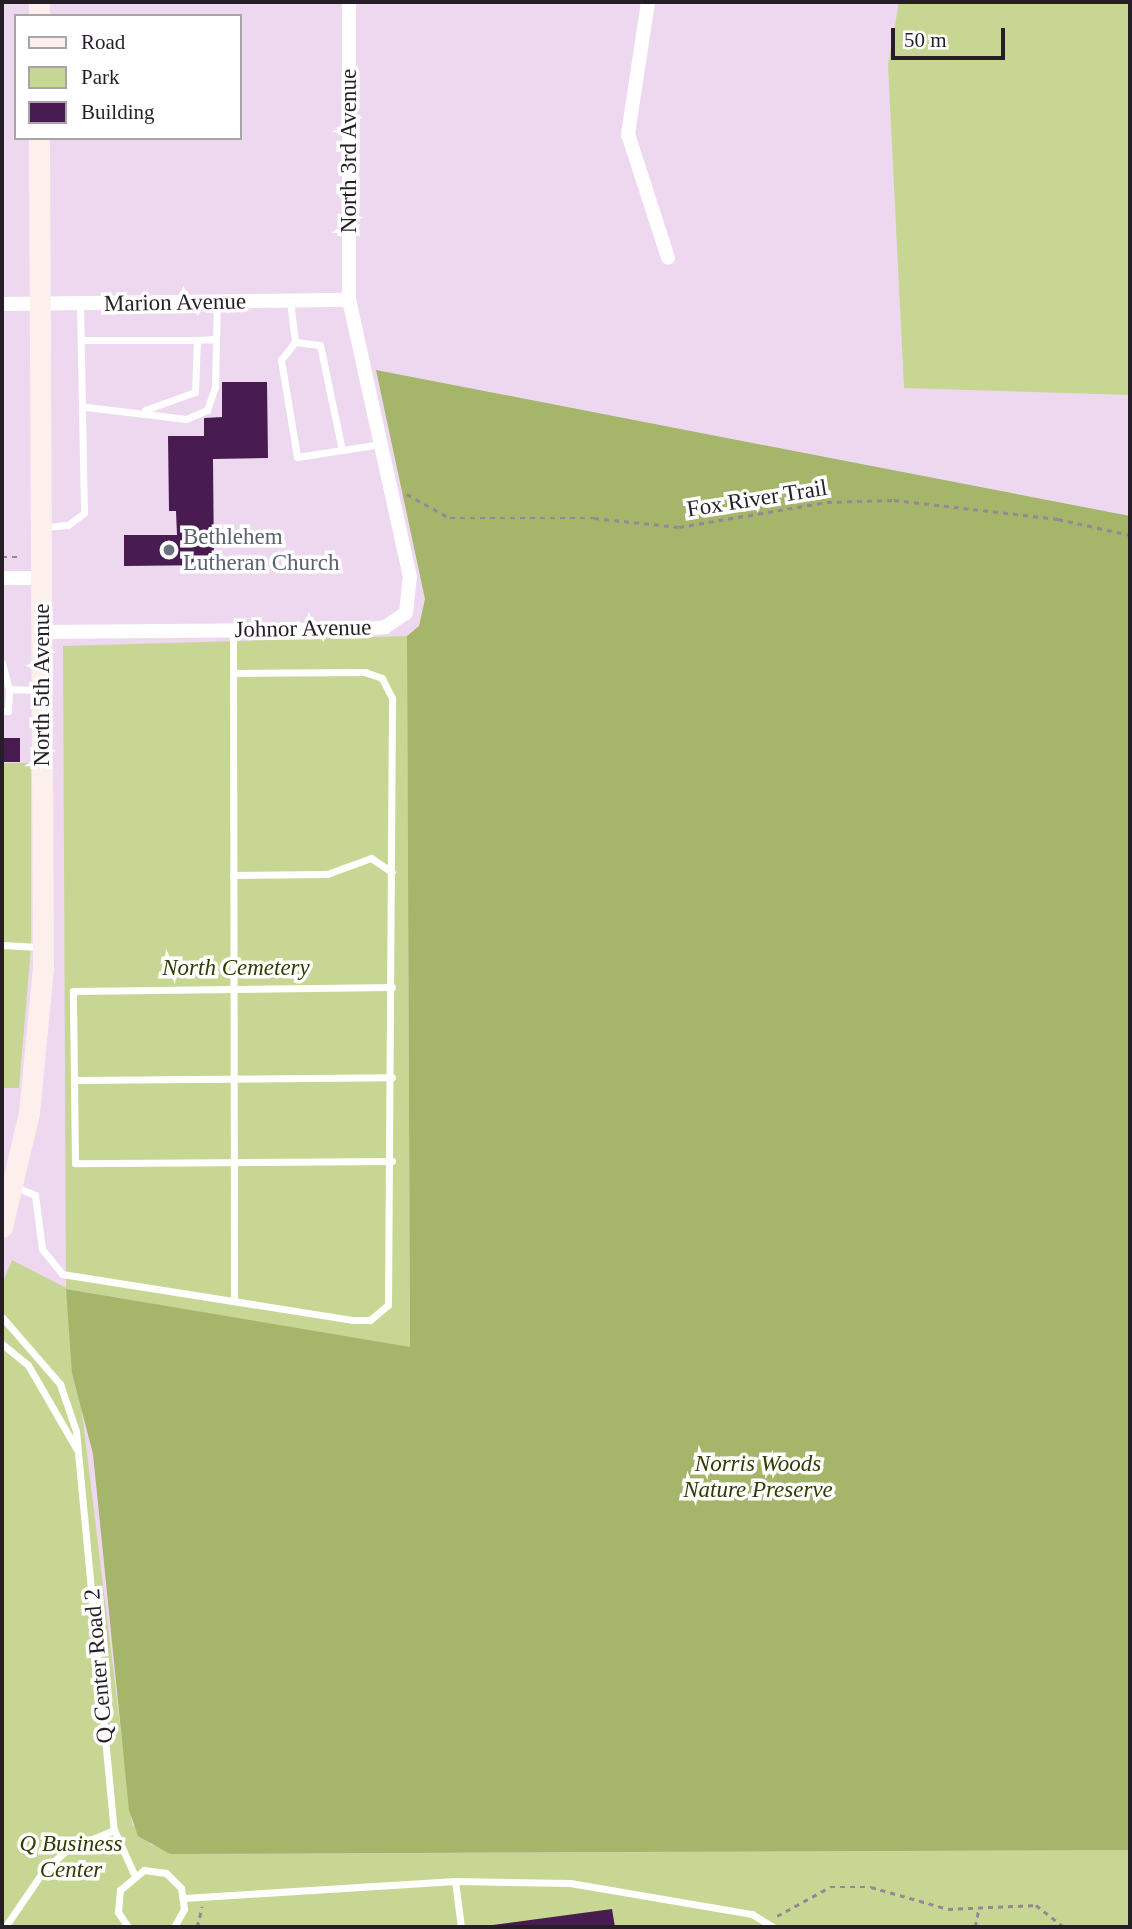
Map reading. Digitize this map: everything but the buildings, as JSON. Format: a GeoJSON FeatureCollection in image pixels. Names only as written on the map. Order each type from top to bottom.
{"type":"FeatureCollection","features":[{"type":"Feature","properties":{"kind":"main road","name":"North 5th Avenue"},"geometry":{"type":"LineString","coordinates":[[2,1227],[13,1185],[35,1064],[43,947],[38,140]]}},
{"type":"Feature","properties":{"kind":"street","name":"North 3rd Avenue"},"geometry":{"type":"LineString","coordinates":[[349,2],[349,300]]}},
{"type":"Feature","properties":{"kind":"street"},"geometry":{"type":"LineString","coordinates":[[648,2],[628,134],[667,258]]}},
{"type":"Feature","properties":{"kind":"street","name":"Marion Avenue"},"geometry":{"type":"LineString","coordinates":[[2,304],[38,306],[349,300]]}},
{"type":"Feature","properties":{"kind":"street","name":"Johnor Avenue"},"geometry":{"type":"LineString","coordinates":[[43,632],[367,629],[397,622],[411,590],[393,492],[349,300]]}},
{"type":"Feature","properties":{"kind":"street"},"geometry":{"type":"LineString","coordinates":[[2,578],[41,578]]}},
{"type":"Feature","properties":{"kind":"lane"},"geometry":{"type":"LineString","coordinates":[[290,301],[295,342],[281,360],[297,457],[382,444]]}},
{"type":"Feature","properties":{"kind":"lane"},"geometry":{"type":"LineString","coordinates":[[86,407],[141,411],[186,419],[206,410],[215,387],[217,302]]}},
{"type":"Feature","properties":{"kind":"lane"},"geometry":{"type":"LineString","coordinates":[[41,527],[68,525],[84,513],[86,407],[80,305]]}},
{"type":"Feature","properties":{"kind":"lane"},"geometry":{"type":"LineString","coordinates":[[82,340],[216,339]]}},
{"type":"Feature","properties":{"kind":"lane"},"geometry":{"type":"LineString","coordinates":[[141,411],[195,392],[197,340]]}},
{"type":"Feature","properties":{"kind":"lane"},"geometry":{"type":"LineString","coordinates":[[295,342],[320,345],[342,450]]}},
{"type":"Feature","properties":{"kind":"lane"},"geometry":{"type":"LineString","coordinates":[[233,630],[234,1301]]}},
{"type":"Feature","properties":{"kind":"lane"},"geometry":{"type":"LineString","coordinates":[[2,663],[9,690],[8,711],[2,711]]}},
{"type":"Feature","properties":{"kind":"lane"},"geometry":{"type":"LineString","coordinates":[[13,1185],[38,1199],[42,1249],[55,1271],[353,1320],[384,1312],[392,1289],[393,708],[382,678],[365,672],[233,673]]}},
{"type":"Feature","properties":{"kind":"lane"},"geometry":{"type":"LineString","coordinates":[[9,690],[43,690]]}},
{"type":"Feature","properties":{"kind":"lane"},"geometry":{"type":"LineString","coordinates":[[233,876],[327,874],[371,858],[393,873]]}},
{"type":"Feature","properties":{"kind":"lane"},"geometry":{"type":"LineString","coordinates":[[2,945],[43,947]]}},
{"type":"Feature","properties":{"kind":"lane"},"geometry":{"type":"LineString","coordinates":[[2,950],[15,947]]}},
{"type":"Feature","properties":{"kind":"lane"},"geometry":{"type":"LineString","coordinates":[[392,1161],[75,1163],[73,991],[393,987]]}},
{"type":"Feature","properties":{"kind":"lane"},"geometry":{"type":"LineString","coordinates":[[74,1080],[392,1077]]}},
{"type":"Feature","properties":{"kind":"lane"},"geometry":{"type":"LineString","coordinates":[[2,1317],[60,1384],[79,1454]]}},
{"type":"Feature","properties":{"kind":"lane"},"geometry":{"type":"LineString","coordinates":[[2,1344],[28,1365],[52,1400],[79,1454]]}},
{"type":"Feature","properties":{"kind":"lane","name":"Q Center Road 2"},"geometry":{"type":"LineString","coordinates":[[79,1454],[114,1830],[134,1874]]}},
{"type":"Feature","properties":{"kind":"lane"},"geometry":{"type":"LineString","coordinates":[[5,1927],[44,1870],[68,1849],[114,1830]]}},
{"type":"Feature","properties":{"kind":"lane"},"geometry":{"type":"LineString","coordinates":[[128,1927],[117,1901],[134,1874],[166,1873],[184,1898]]}},
{"type":"Feature","properties":{"kind":"lane"},"geometry":{"type":"LineString","coordinates":[[184,1898],[455,1881],[570,1883],[664,1896],[771,1925]]}},
{"type":"Feature","properties":{"kind":"lane"},"geometry":{"type":"LineString","coordinates":[[455,1881],[461,1927]]}},
{"type":"Feature","properties":{"kind":"lane"},"geometry":{"type":"LineString","coordinates":[[174,1927],[184,1898]]}},
{"type":"Feature","properties":{"kind":"path","name":"Fox River Trail"},"geometry":{"type":"LineString","coordinates":[[393,492],[411,495],[450,518],[594,518],[678,527],[827,502],[894,500],[1045,517],[1130,535]]}},
{"type":"Feature","properties":{"kind":"path"},"geometry":{"type":"LineString","coordinates":[[2,557],[21,557]]}},
{"type":"Feature","properties":{"kind":"path"},"geometry":{"type":"LineString","coordinates":[[771,1925],[796,1900],[830,1887],[871,1887],[948,1909],[1037,1905],[1064,1927]]}},
{"type":"Feature","properties":{"kind":"path"},"geometry":{"type":"LineString","coordinates":[[197,1927],[203,1897]]}},
{"type":"Feature","properties":{"kind":"path"},"geometry":{"type":"LineString","coordinates":[[975,1927],[979,1907]]}},
{"type":"Feature","properties":{"kind":"green space"},"geometry":{"type":"Polygon","coordinates":[[[899,2],[1130,2],[1130,395],[904,388],[888,65],[899,2]]]}},
{"type":"Feature","properties":{"kind":"green space","name":"Norris Woods Nature Preserve"},"geometry":{"type":"Polygon","coordinates":[[[376,370],[1130,516],[1130,1850],[170,1854],[138,1836],[129,1810],[93,1454],[72,1373],[66,1289],[410,1347],[407,636],[419,626],[425,599],[376,370]]]}},
{"type":"Feature","properties":{"kind":"green space","name":"North Cemetery"},"geometry":{"type":"Polygon","coordinates":[[[407,636],[410,1348],[67,1289],[132,1824],[151,1845],[193,1854],[1130,1850],[1130,1927],[2,1927],[2,1284],[12,1260],[66,1288],[63,646],[407,636]]]}},
{"type":"Feature","properties":{"kind":"green space"},"geometry":{"type":"Polygon","coordinates":[[[2,763],[31,763],[31,947],[19,1088],[2,1088],[2,763]]]}},
{"type":"Feature","properties":{"kind":"place","name":"Bethlehem Lutheran Church"},"geometry":{"type":"Point","coordinates":[169,550]}},
{"type":"Feature","properties":{"kind":"park label","name":"Q Business Center"},"geometry":{"type":"Point","coordinates":[71,1857]}}]}
